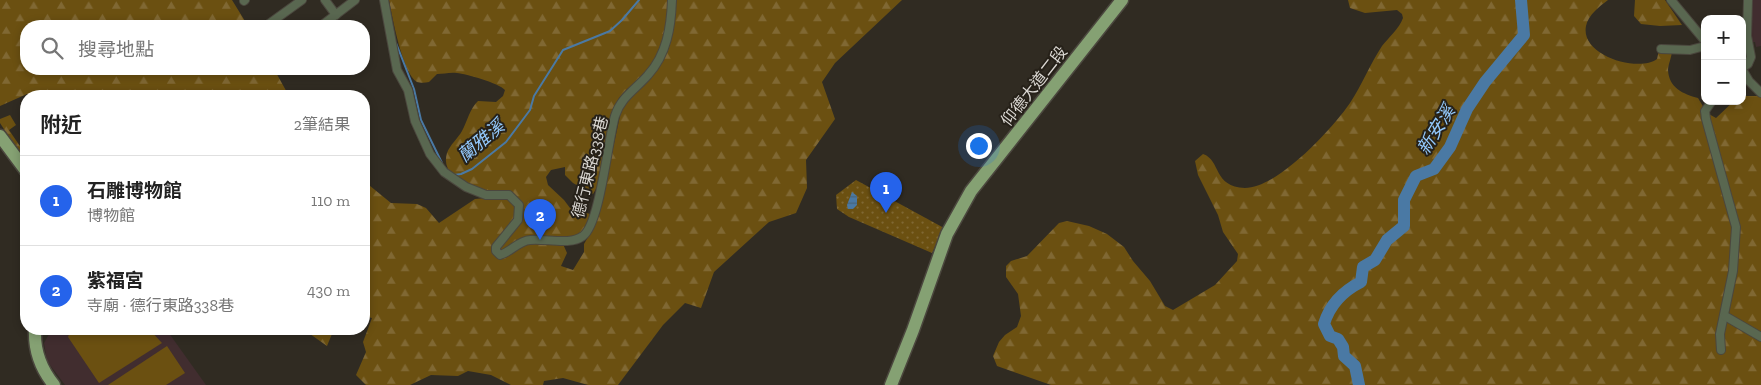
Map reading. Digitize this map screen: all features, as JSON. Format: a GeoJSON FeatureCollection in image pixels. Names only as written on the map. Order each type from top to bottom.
{"type":"FeatureCollection","features":[{"type":"Feature","properties":{"kind":"main road","name":"仰德大道二段"},"geometry":{"type":"LineString","coordinates":[[891,385],[913,330],[947,234],[971,191],[1122,0]]}},
{"type":"Feature","properties":{"kind":"main road"},"geometry":{"type":"LineString","coordinates":[[0,136],[20,163]]}},
{"type":"Feature","properties":{"kind":"main road"},"geometry":{"type":"LineString","coordinates":[[36,335],[37,350],[45,374],[54,385]]}},
{"type":"Feature","properties":{"kind":"main road"},"geometry":{"type":"LineString","coordinates":[[37,350],[42,335]]}},
{"type":"Feature","properties":{"kind":"street"},"geometry":{"type":"LineString","coordinates":[[274,20],[302,0]]}},
{"type":"Feature","properties":{"kind":"street"},"geometry":{"type":"LineString","coordinates":[[325,0],[336,15]]}},
{"type":"Feature","properties":{"kind":"street"},"geometry":{"type":"LineString","coordinates":[[329,20],[355,0]]}},
{"type":"Feature","properties":{"kind":"street","name":"德行東路338巷"},"geometry":{"type":"LineString","coordinates":[[384,0],[397,70],[408,90],[415,121],[430,154],[444,172],[466,187],[486,194],[509,195],[517,201],[520,216],[496,247],[498,254],[504,254],[519,243],[530,240],[571,240],[583,236],[591,223],[596,208],[616,114],[629,91],[652,70],[665,48],[670,28],[672,0]]}},
{"type":"Feature","properties":{"kind":"street"},"geometry":{"type":"LineString","coordinates":[[1671,0],[1701,36]]}},
{"type":"Feature","properties":{"kind":"street"},"geometry":{"type":"LineString","coordinates":[[1746,66],[1751,57],[1747,36],[1748,0]]}},
{"type":"Feature","properties":{"kind":"street"},"geometry":{"type":"LineString","coordinates":[[1661,48],[1690,50],[1701,47]]}},
{"type":"Feature","properties":{"kind":"street"},"geometry":{"type":"LineString","coordinates":[[1746,75],[1754,88],[1761,93]]}},
{"type":"Feature","properties":{"kind":"street"},"geometry":{"type":"LineString","coordinates":[[1709,105],[1705,111],[1706,119],[1713,149],[1719,158],[1721,176],[1735,218],[1736,227],[1735,257],[1720,334],[1721,350]]}},
{"type":"Feature","properties":{"kind":"street"},"geometry":{"type":"LineString","coordinates":[[1725,316],[1761,337]]}},
{"type":"Feature","properties":{"kind":"shaded area"},"geometry":{"type":"Polygon","coordinates":[[[1751,0],[1761,0],[1761,46],[1756,47],[1755,42],[1750,42],[1751,0]]]}},
{"type":"Feature","properties":{"kind":"shaded area"},"geometry":{"type":"Polygon","coordinates":[[[49,335],[170,335],[206,385],[65,385],[47,361],[44,343],[49,335]]]}},
{"type":"Feature","properties":{"kind":"green space"},"geometry":{"type":"Polygon","coordinates":[[[0,0],[232,0],[244,20],[20,20],[20,75],[277,75],[286,90],[20,90],[20,97],[0,106],[0,0]]]}},
{"type":"Feature","properties":{"kind":"green space"},"geometry":{"type":"Polygon","coordinates":[[[389,0],[668,0],[664,38],[653,64],[643,77],[621,95],[614,108],[608,128],[601,175],[598,186],[593,194],[573,183],[565,175],[565,167],[551,170],[546,177],[548,185],[570,208],[590,214],[586,226],[580,233],[564,237],[535,236],[525,238],[502,252],[498,251],[513,232],[520,219],[520,205],[517,198],[471,186],[459,180],[451,173],[446,164],[448,150],[462,131],[475,104],[478,101],[496,102],[503,96],[505,90],[482,79],[454,73],[437,74],[429,82],[417,82],[412,77],[403,57],[395,31],[389,0]]]}},
{"type":"Feature","properties":{"kind":"green space"},"geometry":{"type":"Polygon","coordinates":[[[674,0],[902,0],[835,63],[822,82],[835,119],[806,160],[807,188],[796,213],[769,222],[714,272],[701,308],[685,303],[663,325],[618,385],[588,385],[563,378],[544,381],[543,385],[511,385],[491,375],[468,371],[458,376],[431,375],[410,385],[366,385],[356,375],[366,352],[363,342],[366,335],[370,335],[372,318],[370,318],[370,186],[391,203],[417,204],[426,208],[439,223],[475,199],[506,196],[515,204],[516,218],[494,253],[537,242],[563,244],[567,253],[561,266],[573,270],[584,252],[584,244],[591,232],[602,200],[621,111],[669,45],[674,22],[674,0]]]}},
{"type":"Feature","properties":{"kind":"green space"},"geometry":{"type":"Polygon","coordinates":[[[1348,0],[1608,0],[1592,15],[1586,26],[1587,36],[1592,45],[1601,53],[1612,59],[1637,64],[1648,63],[1657,59],[1659,50],[1672,50],[1668,70],[1674,86],[1682,92],[1698,98],[1707,113],[1716,118],[1730,105],[1746,105],[1746,96],[1761,96],[1761,385],[1051,385],[997,366],[993,356],[999,342],[1005,335],[1017,327],[1021,316],[1018,294],[1006,277],[1006,266],[1011,261],[1027,256],[1059,223],[1067,221],[1089,226],[1107,234],[1124,247],[1150,281],[1165,306],[1173,310],[1215,285],[1237,261],[1238,254],[1223,232],[1218,215],[1198,175],[1195,161],[1203,154],[1209,157],[1227,183],[1245,188],[1258,185],[1273,178],[1304,155],[1331,127],[1350,103],[1382,46],[1403,18],[1402,14],[1397,10],[1365,13],[1350,8],[1348,0]]]}},
{"type":"Feature","properties":{"kind":"green space"},"geometry":{"type":"Polygon","coordinates":[[[1635,0],[1665,0],[1682,25],[1660,26],[1641,24],[1634,16],[1635,0]]]}},
{"type":"Feature","properties":{"kind":"green space"},"geometry":{"type":"Polygon","coordinates":[[[10,115],[16,125],[9,130],[20,146],[20,154],[0,123],[0,119],[10,115]]]}},
{"type":"Feature","properties":{"kind":"green space"},"geometry":{"type":"Polygon","coordinates":[[[856,180],[944,228],[932,253],[849,217],[837,209],[836,195],[856,180]]]}},
{"type":"Feature","properties":{"kind":"green space"},"geometry":{"type":"Polygon","coordinates":[[[69,335],[155,335],[162,343],[99,383],[68,337],[69,335]]]}},
{"type":"Feature","properties":{"kind":"green space"},"geometry":{"type":"Polygon","coordinates":[[[311,335],[332,335],[327,346],[311,335]]]}},
{"type":"Feature","properties":{"kind":"green space"},"geometry":{"type":"Polygon","coordinates":[[[167,346],[185,373],[166,385],[108,385],[167,346]]]}},
{"type":"Feature","properties":{"kind":"water"},"geometry":{"type":"Polygon","coordinates":[[[852,192],[857,196],[857,205],[853,209],[848,209],[847,205],[852,192]]]}},
{"type":"Feature","properties":{"kind":"waterway","name":"蘭雅溪"},"geometry":{"type":"LineString","coordinates":[[454,175],[472,169],[506,142],[530,110],[534,96],[563,50],[610,31],[639,0]]}},
{"type":"Feature","properties":{"kind":"waterway","name":"新安溪"},"geometry":{"type":"LineString","coordinates":[[1359,385],[1355,366],[1344,356],[1343,347],[1338,339],[1330,336],[1324,324],[1330,310],[1338,299],[1361,282],[1363,267],[1375,260],[1387,240],[1404,226],[1404,200],[1416,176],[1434,169],[1450,147],[1467,109],[1485,82],[1524,35],[1521,0]]}},
{"type":"Feature","properties":{"kind":"waterway","name":"蘭雅溪"},"geometry":{"type":"LineString","coordinates":[[396,43],[414,89],[421,120],[442,163]]}},
{"type":"Feature","properties":{"kind":"place","name":"石雕博物館"},"geometry":{"type":"Point","coordinates":[886,213]}},
{"type":"Feature","properties":{"kind":"place","name":"紫福宮"},"geometry":{"type":"Point","coordinates":[540,240]}}]}
